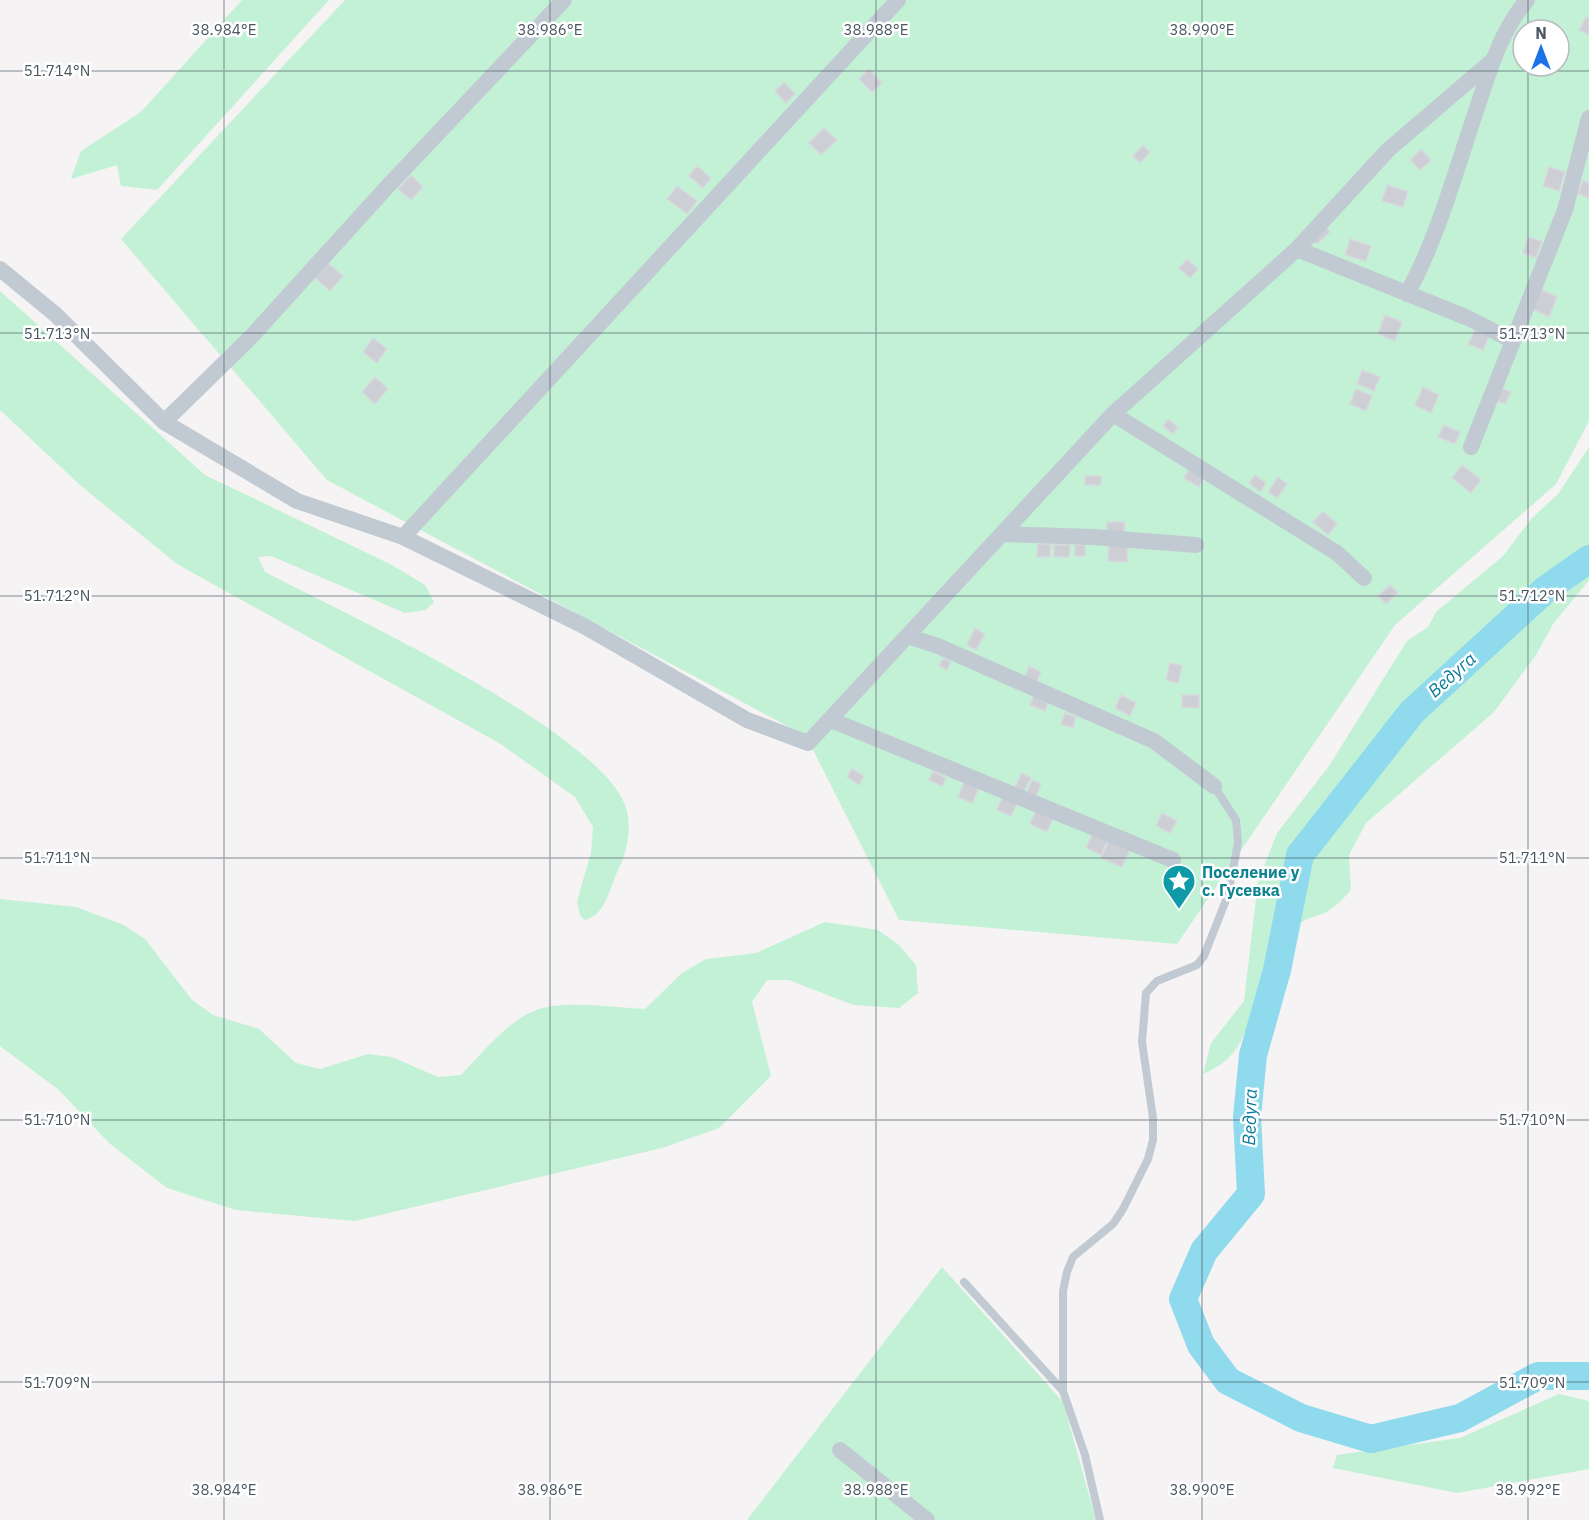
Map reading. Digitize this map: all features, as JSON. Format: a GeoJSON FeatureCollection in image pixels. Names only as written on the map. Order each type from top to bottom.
{"type":"FeatureCollection","features":[{"type":"Feature","properties":{"kind":"street"},"geometry":{"type":"LineString","coordinates":[[164,422],[251,338],[387,187],[564,0]]}},
{"type":"Feature","properties":{"kind":"street"},"geometry":{"type":"LineString","coordinates":[[403,537],[898,0]]}},
{"type":"Feature","properties":{"kind":"street"},"geometry":{"type":"LineString","coordinates":[[1407,294],[1427,257],[1492,61],[1511,19],[1527,0]]}},
{"type":"Feature","properties":{"kind":"street"},"geometry":{"type":"LineString","coordinates":[[0,268],[55,314],[164,422],[297,501],[403,537],[584,626],[747,720],[808,743],[1113,414],[1297,249],[1388,150],[1492,61]]}},
{"type":"Feature","properties":{"kind":"street"},"geometry":{"type":"LineString","coordinates":[[1471,447],[1565,210],[1589,118]]}},
{"type":"Feature","properties":{"kind":"street"},"geometry":{"type":"LineString","coordinates":[[1297,249],[1468,318],[1513,341]]}},
{"type":"Feature","properties":{"kind":"street"},"geometry":{"type":"LineString","coordinates":[[1113,414],[1338,552],[1364,578]]}},
{"type":"Feature","properties":{"kind":"street"},"geometry":{"type":"LineString","coordinates":[[1004,534],[1093,537],[1196,545]]}},
{"type":"Feature","properties":{"kind":"street"},"geometry":{"type":"LineString","coordinates":[[907,636],[938,646],[1144,736],[1182,760],[1214,786]]}},
{"type":"Feature","properties":{"kind":"street"},"geometry":{"type":"LineString","coordinates":[[831,720],[1173,860]]}},
{"type":"Feature","properties":{"kind":"street"},"geometry":{"type":"LineString","coordinates":[[840,1450],[927,1520]]}},
{"type":"Feature","properties":{"kind":"lane"},"geometry":{"type":"LineString","coordinates":[[1100,1520],[1085,1455],[1063,1391],[1063,1291],[1066,1272],[1073,1257],[1113,1224],[1148,1159],[1153,1140],[1153,1118],[1142,1042],[1146,993],[1157,981],[1197,965],[1204,956],[1228,895],[1238,843],[1236,820],[1214,786]]}},
{"type":"Feature","properties":{"kind":"lane"},"geometry":{"type":"LineString","coordinates":[[964,1282],[1063,1391]]}},
{"type":"Feature","properties":{"kind":"green space"},"geometry":{"type":"Polygon","coordinates":[[[242,0],[329,0],[157,190],[121,186],[117,165],[71,179],[81,151],[141,112],[242,0]]]}},
{"type":"Feature","properties":{"kind":"green space"},"geometry":{"type":"Polygon","coordinates":[[[345,0],[1589,0],[1589,421],[1556,484],[1395,625],[1177,944],[899,920],[806,736],[327,480],[121,239],[345,0]]]}},
{"type":"Feature","properties":{"kind":"green space"},"geometry":{"type":"Polygon","coordinates":[[[0,291],[205,475],[392,565],[425,585],[434,602],[426,610],[405,613],[271,556],[258,557],[265,572],[406,644],[521,710],[570,745],[607,778],[626,808],[628,831],[621,863],[606,900],[598,912],[585,920],[580,915],[577,901],[591,853],[593,827],[575,797],[499,743],[177,564],[80,485],[0,410],[0,291]]]}},
{"type":"Feature","properties":{"kind":"green space"},"geometry":{"type":"Polygon","coordinates":[[[1589,447],[1589,580],[1553,624],[1536,655],[1494,712],[1366,823],[1349,855],[1351,890],[1330,909],[1298,925],[1277,956],[1262,985],[1237,1048],[1218,1066],[1203,1074],[1211,1043],[1244,1001],[1258,882],[1277,833],[1329,766],[1407,641],[1428,627],[1436,612],[1503,556],[1532,518],[1558,494],[1589,447]]]}},
{"type":"Feature","properties":{"kind":"green space"},"geometry":{"type":"Polygon","coordinates":[[[0,899],[76,907],[124,925],[145,939],[192,1000],[213,1015],[259,1029],[296,1063],[320,1069],[368,1054],[392,1057],[438,1077],[461,1075],[504,1030],[534,1011],[559,1005],[645,1009],[682,973],[706,959],[756,953],[825,922],[878,930],[899,945],[916,965],[918,993],[899,1008],[853,1005],[789,980],[767,980],[752,1002],[771,1076],[719,1128],[662,1148],[355,1221],[236,1210],[167,1188],[109,1143],[59,1090],[0,1046],[0,899]]]}},
{"type":"Feature","properties":{"kind":"green space"},"geometry":{"type":"Polygon","coordinates":[[[942,1267],[1063,1402],[1096,1520],[747,1520],[942,1267]]]}},
{"type":"Feature","properties":{"kind":"green space"},"geometry":{"type":"Polygon","coordinates":[[[1559,1394],[1589,1401],[1589,1469],[1457,1493],[1333,1468],[1337,1455],[1460,1438],[1559,1394]]]}},
{"type":"Feature","properties":{"kind":"building"},"geometry":{"type":"Polygon","coordinates":[[[1586,17],[1589,19],[1589,35],[1579,30],[1586,17]]]}},
{"type":"Feature","properties":{"kind":"building"},"geometry":{"type":"Polygon","coordinates":[[[869,69],[882,83],[872,92],[859,79],[869,69]]]}},
{"type":"Feature","properties":{"kind":"building"},"geometry":{"type":"Polygon","coordinates":[[[784,82],[795,94],[786,103],[775,91],[784,82]]]}},
{"type":"Feature","properties":{"kind":"building"},"geometry":{"type":"Polygon","coordinates":[[[824,128],[837,140],[821,155],[809,143],[824,128]]]}},
{"type":"Feature","properties":{"kind":"building"},"geometry":{"type":"Polygon","coordinates":[[[1143,145],[1150,152],[1140,163],[1133,156],[1143,145]]]}},
{"type":"Feature","properties":{"kind":"building"},"geometry":{"type":"Polygon","coordinates":[[[1421,149],[1431,160],[1420,170],[1410,160],[1421,149]]]}},
{"type":"Feature","properties":{"kind":"building"},"geometry":{"type":"Polygon","coordinates":[[[697,166],[711,178],[703,188],[689,176],[697,166]]]}},
{"type":"Feature","properties":{"kind":"building"},"geometry":{"type":"Polygon","coordinates":[[[1549,167],[1565,172],[1559,191],[1543,186],[1549,167]]]}},
{"type":"Feature","properties":{"kind":"building"},"geometry":{"type":"Polygon","coordinates":[[[411,175],[423,187],[411,200],[398,189],[411,175]]]}},
{"type":"Feature","properties":{"kind":"building"},"geometry":{"type":"Polygon","coordinates":[[[1583,180],[1589,183],[1589,198],[1578,194],[1583,180]]]}},
{"type":"Feature","properties":{"kind":"building"},"geometry":{"type":"Polygon","coordinates":[[[1387,185],[1408,192],[1403,207],[1382,201],[1387,185]]]}},
{"type":"Feature","properties":{"kind":"building"},"geometry":{"type":"Polygon","coordinates":[[[677,186],[697,201],[687,214],[667,199],[677,186]]]}},
{"type":"Feature","properties":{"kind":"building"},"geometry":{"type":"Polygon","coordinates":[[[1324,226],[1330,232],[1317,244],[1311,239],[1324,226]]]}},
{"type":"Feature","properties":{"kind":"building"},"geometry":{"type":"Polygon","coordinates":[[[1528,237],[1542,241],[1536,258],[1523,253],[1528,237]]]}},
{"type":"Feature","properties":{"kind":"building"},"geometry":{"type":"Polygon","coordinates":[[[1350,239],[1371,246],[1366,261],[1345,255],[1350,239]]]}},
{"type":"Feature","properties":{"kind":"building"},"geometry":{"type":"Polygon","coordinates":[[[1187,259],[1198,269],[1190,278],[1179,268],[1187,259]]]}},
{"type":"Feature","properties":{"kind":"building"},"geometry":{"type":"Polygon","coordinates":[[[328,263],[343,276],[330,291],[315,278],[328,263]]]}},
{"type":"Feature","properties":{"kind":"building"},"geometry":{"type":"Polygon","coordinates":[[[1540,289],[1557,297],[1549,317],[1532,309],[1540,289]]]}},
{"type":"Feature","properties":{"kind":"building"},"geometry":{"type":"Polygon","coordinates":[[[1385,315],[1402,322],[1395,341],[1378,334],[1385,315]]]}},
{"type":"Feature","properties":{"kind":"building"},"geometry":{"type":"Polygon","coordinates":[[[1475,330],[1489,336],[1483,350],[1468,344],[1475,330]]]}},
{"type":"Feature","properties":{"kind":"building"},"geometry":{"type":"Polygon","coordinates":[[[373,338],[387,349],[377,363],[363,352],[373,338]]]}},
{"type":"Feature","properties":{"kind":"building"},"geometry":{"type":"Polygon","coordinates":[[[1362,370],[1380,377],[1374,391],[1357,384],[1362,370]]]}},
{"type":"Feature","properties":{"kind":"building"},"geometry":{"type":"Polygon","coordinates":[[[375,377],[388,389],[375,404],[362,392],[375,377]]]}},
{"type":"Feature","properties":{"kind":"building"},"geometry":{"type":"Polygon","coordinates":[[[1423,387],[1439,395],[1431,413],[1415,405],[1423,387]]]}},
{"type":"Feature","properties":{"kind":"building"},"geometry":{"type":"Polygon","coordinates":[[[1502,388],[1511,392],[1505,404],[1496,400],[1502,388]]]}},
{"type":"Feature","properties":{"kind":"building"},"geometry":{"type":"Polygon","coordinates":[[[1356,389],[1372,396],[1366,411],[1350,404],[1356,389]]]}},
{"type":"Feature","properties":{"kind":"building"},"geometry":{"type":"Polygon","coordinates":[[[1168,419],[1178,427],[1173,434],[1163,426],[1168,419]]]}},
{"type":"Feature","properties":{"kind":"building"},"geometry":{"type":"Polygon","coordinates":[[[1444,425],[1460,432],[1455,444],[1438,437],[1444,425]]]}},
{"type":"Feature","properties":{"kind":"building"},"geometry":{"type":"Polygon","coordinates":[[[1462,465],[1481,480],[1471,493],[1452,478],[1462,465]]]}},
{"type":"Feature","properties":{"kind":"building"},"geometry":{"type":"Polygon","coordinates":[[[1190,468],[1205,476],[1199,487],[1184,478],[1190,468]]]}},
{"type":"Feature","properties":{"kind":"building"},"geometry":{"type":"Polygon","coordinates":[[[1255,475],[1266,483],[1260,492],[1249,483],[1255,475]]]}},
{"type":"Feature","properties":{"kind":"building"},"geometry":{"type":"Polygon","coordinates":[[[1085,476],[1101,476],[1101,485],[1085,485],[1085,476]]]}},
{"type":"Feature","properties":{"kind":"building"},"geometry":{"type":"Polygon","coordinates":[[[1278,477],[1287,484],[1277,498],[1268,492],[1278,477]]]}},
{"type":"Feature","properties":{"kind":"building"},"geometry":{"type":"Polygon","coordinates":[[[1323,511],[1337,524],[1328,535],[1313,522],[1323,511]]]}},
{"type":"Feature","properties":{"kind":"building"},"geometry":{"type":"Polygon","coordinates":[[[1107,522],[1125,522],[1124,533],[1107,532],[1107,522]]]}},
{"type":"Feature","properties":{"kind":"building"},"geometry":{"type":"Polygon","coordinates":[[[1038,544],[1051,544],[1050,557],[1037,557],[1038,544]]]}},
{"type":"Feature","properties":{"kind":"building"},"geometry":{"type":"Polygon","coordinates":[[[1109,544],[1128,545],[1127,562],[1108,561],[1109,544]]]}},
{"type":"Feature","properties":{"kind":"building"},"geometry":{"type":"Polygon","coordinates":[[[1054,545],[1070,545],[1069,557],[1054,557],[1054,545]]]}},
{"type":"Feature","properties":{"kind":"building"},"geometry":{"type":"Polygon","coordinates":[[[1075,545],[1085,545],[1085,556],[1075,556],[1075,545]]]}},
{"type":"Feature","properties":{"kind":"building"},"geometry":{"type":"Polygon","coordinates":[[[1390,585],[1398,593],[1386,604],[1378,596],[1390,585]]]}},
{"type":"Feature","properties":{"kind":"building"},"geometry":{"type":"Polygon","coordinates":[[[975,628],[985,634],[976,650],[967,645],[975,628]]]}},
{"type":"Feature","properties":{"kind":"building"},"geometry":{"type":"Polygon","coordinates":[[[943,658],[951,662],[947,670],[939,666],[943,658]]]}},
{"type":"Feature","properties":{"kind":"building"},"geometry":{"type":"Polygon","coordinates":[[[1170,663],[1182,666],[1178,683],[1166,680],[1170,663]]]}},
{"type":"Feature","properties":{"kind":"building"},"geometry":{"type":"Polygon","coordinates":[[[1029,666],[1041,672],[1037,682],[1025,677],[1029,666]]]}},
{"type":"Feature","properties":{"kind":"building"},"geometry":{"type":"Polygon","coordinates":[[[1034,694],[1049,700],[1045,711],[1030,705],[1034,694]]]}},
{"type":"Feature","properties":{"kind":"building"},"geometry":{"type":"Polygon","coordinates":[[[1121,695],[1136,703],[1130,716],[1115,708],[1121,695]]]}},
{"type":"Feature","properties":{"kind":"building"},"geometry":{"type":"Polygon","coordinates":[[[1182,695],[1199,695],[1199,708],[1182,707],[1182,695]]]}},
{"type":"Feature","properties":{"kind":"building"},"geometry":{"type":"Polygon","coordinates":[[[1065,713],[1076,717],[1073,728],[1061,724],[1065,713]]]}},
{"type":"Feature","properties":{"kind":"building"},"geometry":{"type":"Polygon","coordinates":[[[852,769],[864,776],[859,785],[847,777],[852,769]]]}},
{"type":"Feature","properties":{"kind":"building"},"geometry":{"type":"Polygon","coordinates":[[[933,771],[946,778],[942,786],[929,780],[933,771]]]}},
{"type":"Feature","properties":{"kind":"building"},"geometry":{"type":"Polygon","coordinates":[[[1022,773],[1031,778],[1024,791],[1015,787],[1022,773]]]}},
{"type":"Feature","properties":{"kind":"building"},"geometry":{"type":"Polygon","coordinates":[[[965,780],[980,786],[972,803],[958,797],[965,780]]]}},
{"type":"Feature","properties":{"kind":"building"},"geometry":{"type":"Polygon","coordinates":[[[1032,780],[1041,784],[1036,796],[1027,792],[1032,780]]]}},
{"type":"Feature","properties":{"kind":"building"},"geometry":{"type":"Polygon","coordinates":[[[1003,796],[1018,802],[1011,816],[997,810],[1003,796]]]}},
{"type":"Feature","properties":{"kind":"building"},"geometry":{"type":"Polygon","coordinates":[[[1036,810],[1054,817],[1047,832],[1030,824],[1036,810]]]}},
{"type":"Feature","properties":{"kind":"building"},"geometry":{"type":"Polygon","coordinates":[[[1162,813],[1177,821],[1170,833],[1156,826],[1162,813]]]}},
{"type":"Feature","properties":{"kind":"building"},"geometry":{"type":"Polygon","coordinates":[[[1093,833],[1108,839],[1101,855],[1086,848],[1093,833]]]}},
{"type":"Feature","properties":{"kind":"building"},"geometry":{"type":"Polygon","coordinates":[[[1109,840],[1130,850],[1122,867],[1101,858],[1109,840]]]}},
{"type":"Feature","properties":{"kind":"waterway","name":"Ведуга"},"geometry":{"type":"LineString","coordinates":[[1589,559],[1545,590],[1412,712],[1300,855],[1277,970],[1253,1055],[1247,1117],[1251,1194],[1204,1251],[1183,1299],[1201,1345],[1228,1381],[1301,1418],[1371,1439],[1460,1418],[1538,1376],[1589,1376]]}},
{"type":"Feature","properties":{"kind":"place","name":"Поселение у с. Гусевка"},"geometry":{"type":"Point","coordinates":[1179,910]}}]}
